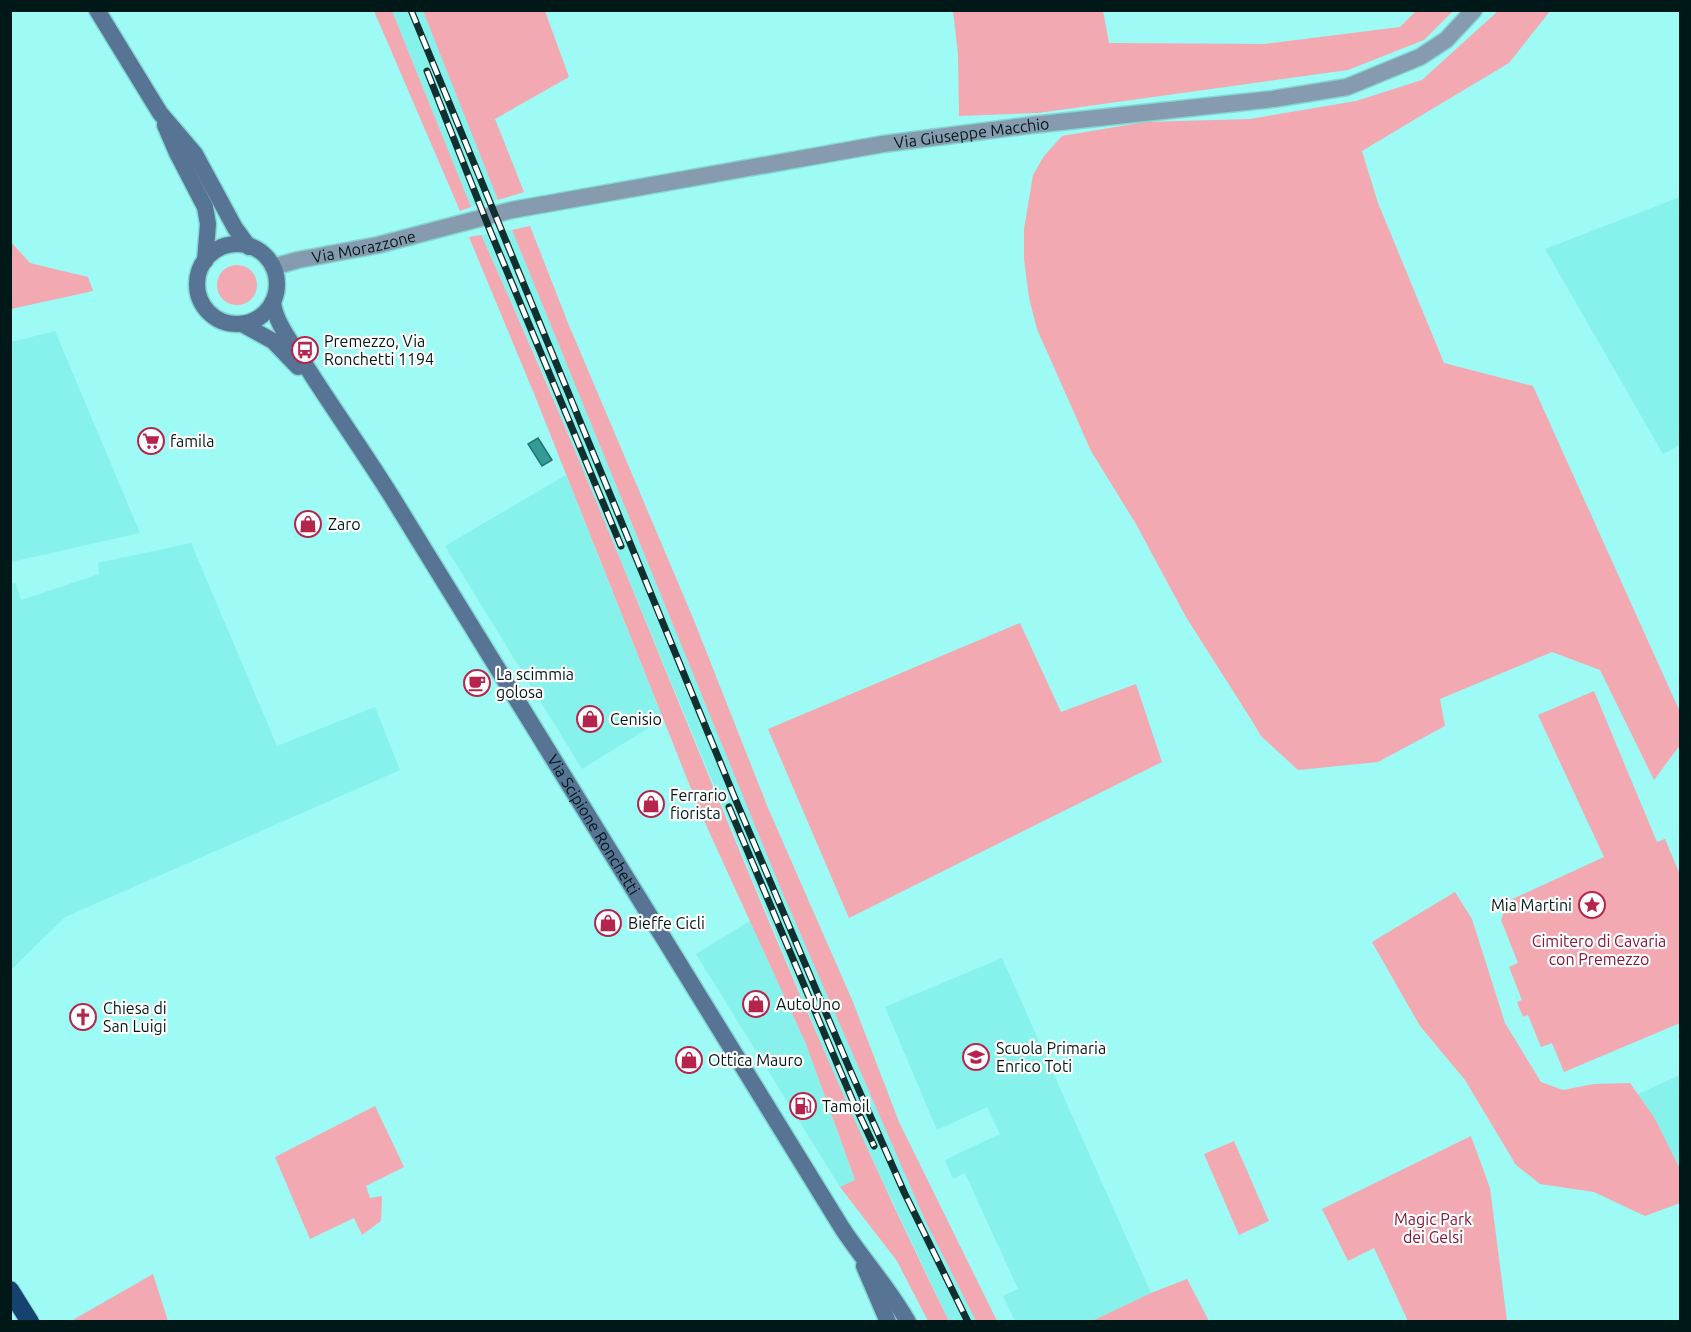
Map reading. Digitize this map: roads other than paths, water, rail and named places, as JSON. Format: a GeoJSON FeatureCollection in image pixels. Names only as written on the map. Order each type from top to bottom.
{"type":"FeatureCollection","features":[{"type":"Feature","properties":{"kind":"highway"},"geometry":{"type":"LineString","coordinates":[[10,1290],[30,1322]]}},
{"type":"Feature","properties":{"kind":"main road"},"geometry":{"type":"LineString","coordinates":[[97,10],[158,110],[177,153],[202,197],[207,213],[205,261]]}},
{"type":"Feature","properties":{"kind":"main road"},"geometry":{"type":"LineString","coordinates":[[158,110],[192,149],[249,247]]}},
{"type":"Feature","properties":{"kind":"main road"},"geometry":{"type":"LineString","coordinates":[[235,245],[249,247],[264,256],[273,267],[277,284],[273,302],[261,316],[242,324],[222,321],[203,305],[197,285],[199,273],[205,261],[214,252],[235,245]]}},
{"type":"Feature","properties":{"kind":"main road","name":"Via Scipione Ronchetti"},"geometry":{"type":"LineString","coordinates":[[273,302],[276,315],[285,332],[323,394],[381,480],[860,1256],[890,1291],[908,1322]]}},
{"type":"Feature","properties":{"kind":"main road","name":"Via Scipione Ronchetti"},"geometry":{"type":"LineString","coordinates":[[242,324],[276,344],[323,394]]}},
{"type":"Feature","properties":{"kind":"main road","name":"Via Scipione Ronchetti"},"geometry":{"type":"LineString","coordinates":[[860,1256],[888,1322]]}},
{"type":"Feature","properties":{"kind":"street","name":"Via Giuseppe Macchio"},"geometry":{"type":"LineString","coordinates":[[453,226],[512,210],[883,144],[1272,99],[1347,87],[1420,57],[1446,40],[1474,10]]}},
{"type":"Feature","properties":{"kind":"street","name":"Via Morazzone"},"geometry":{"type":"LineString","coordinates":[[273,267],[378,245],[453,226]]}},
{"type":"Feature","properties":{"kind":"railway"},"geometry":{"type":"LineString","coordinates":[[411,10],[734,796],[850,1070],[904,1192],[968,1322]]}},
{"type":"Feature","properties":{"kind":"railway"},"geometry":{"type":"LineString","coordinates":[[427,71],[491,233],[621,546]]}},
{"type":"Feature","properties":{"kind":"railway"},"geometry":{"type":"LineString","coordinates":[[729,807],[874,1146]]}},
{"type":"Feature","properties":{"kind":"place","name":"Premezzo, Via Ronchetti 1194"},"geometry":{"type":"Point","coordinates":[305,350]}},
{"type":"Feature","properties":{"kind":"place","name":"famila"},"geometry":{"type":"Point","coordinates":[151,441]}},
{"type":"Feature","properties":{"kind":"place","name":"Zaro"},"geometry":{"type":"Point","coordinates":[308,524]}},
{"type":"Feature","properties":{"kind":"place","name":"La scimmia golosa"},"geometry":{"type":"Point","coordinates":[477,683]}},
{"type":"Feature","properties":{"kind":"place","name":"Cenisio"},"geometry":{"type":"Point","coordinates":[590,719]}},
{"type":"Feature","properties":{"kind":"place","name":"Ferrario fiorista"},"geometry":{"type":"Point","coordinates":[651,804]}},
{"type":"Feature","properties":{"kind":"place","name":"Mia Martini"},"geometry":{"type":"Point","coordinates":[1592,905]}},
{"type":"Feature","properties":{"kind":"place","name":"Bieffe Cicli"},"geometry":{"type":"Point","coordinates":[608,923]}},
{"type":"Feature","properties":{"kind":"place","name":"AutoUno"},"geometry":{"type":"Point","coordinates":[756,1004]}},
{"type":"Feature","properties":{"kind":"place","name":"Chiesa di San Luigi"},"geometry":{"type":"Point","coordinates":[83,1017]}},
{"type":"Feature","properties":{"kind":"place","name":"Scuola Primaria Enrico Toti"},"geometry":{"type":"Point","coordinates":[976,1057]}},
{"type":"Feature","properties":{"kind":"place","name":"Ottica Mauro"},"geometry":{"type":"Point","coordinates":[689,1060]}},
{"type":"Feature","properties":{"kind":"place","name":"Tamoil"},"geometry":{"type":"Point","coordinates":[803,1106]}},
{"type":"Feature","properties":{"kind":"park label","name":"Cimitero di Cavaria con Premezzo"},"geometry":{"type":"Point","coordinates":[1599,950]}},
{"type":"Feature","properties":{"kind":"park label","name":"Magic Park dei Gelsi"},"geometry":{"type":"Point","coordinates":[1433,1228]}}]}
